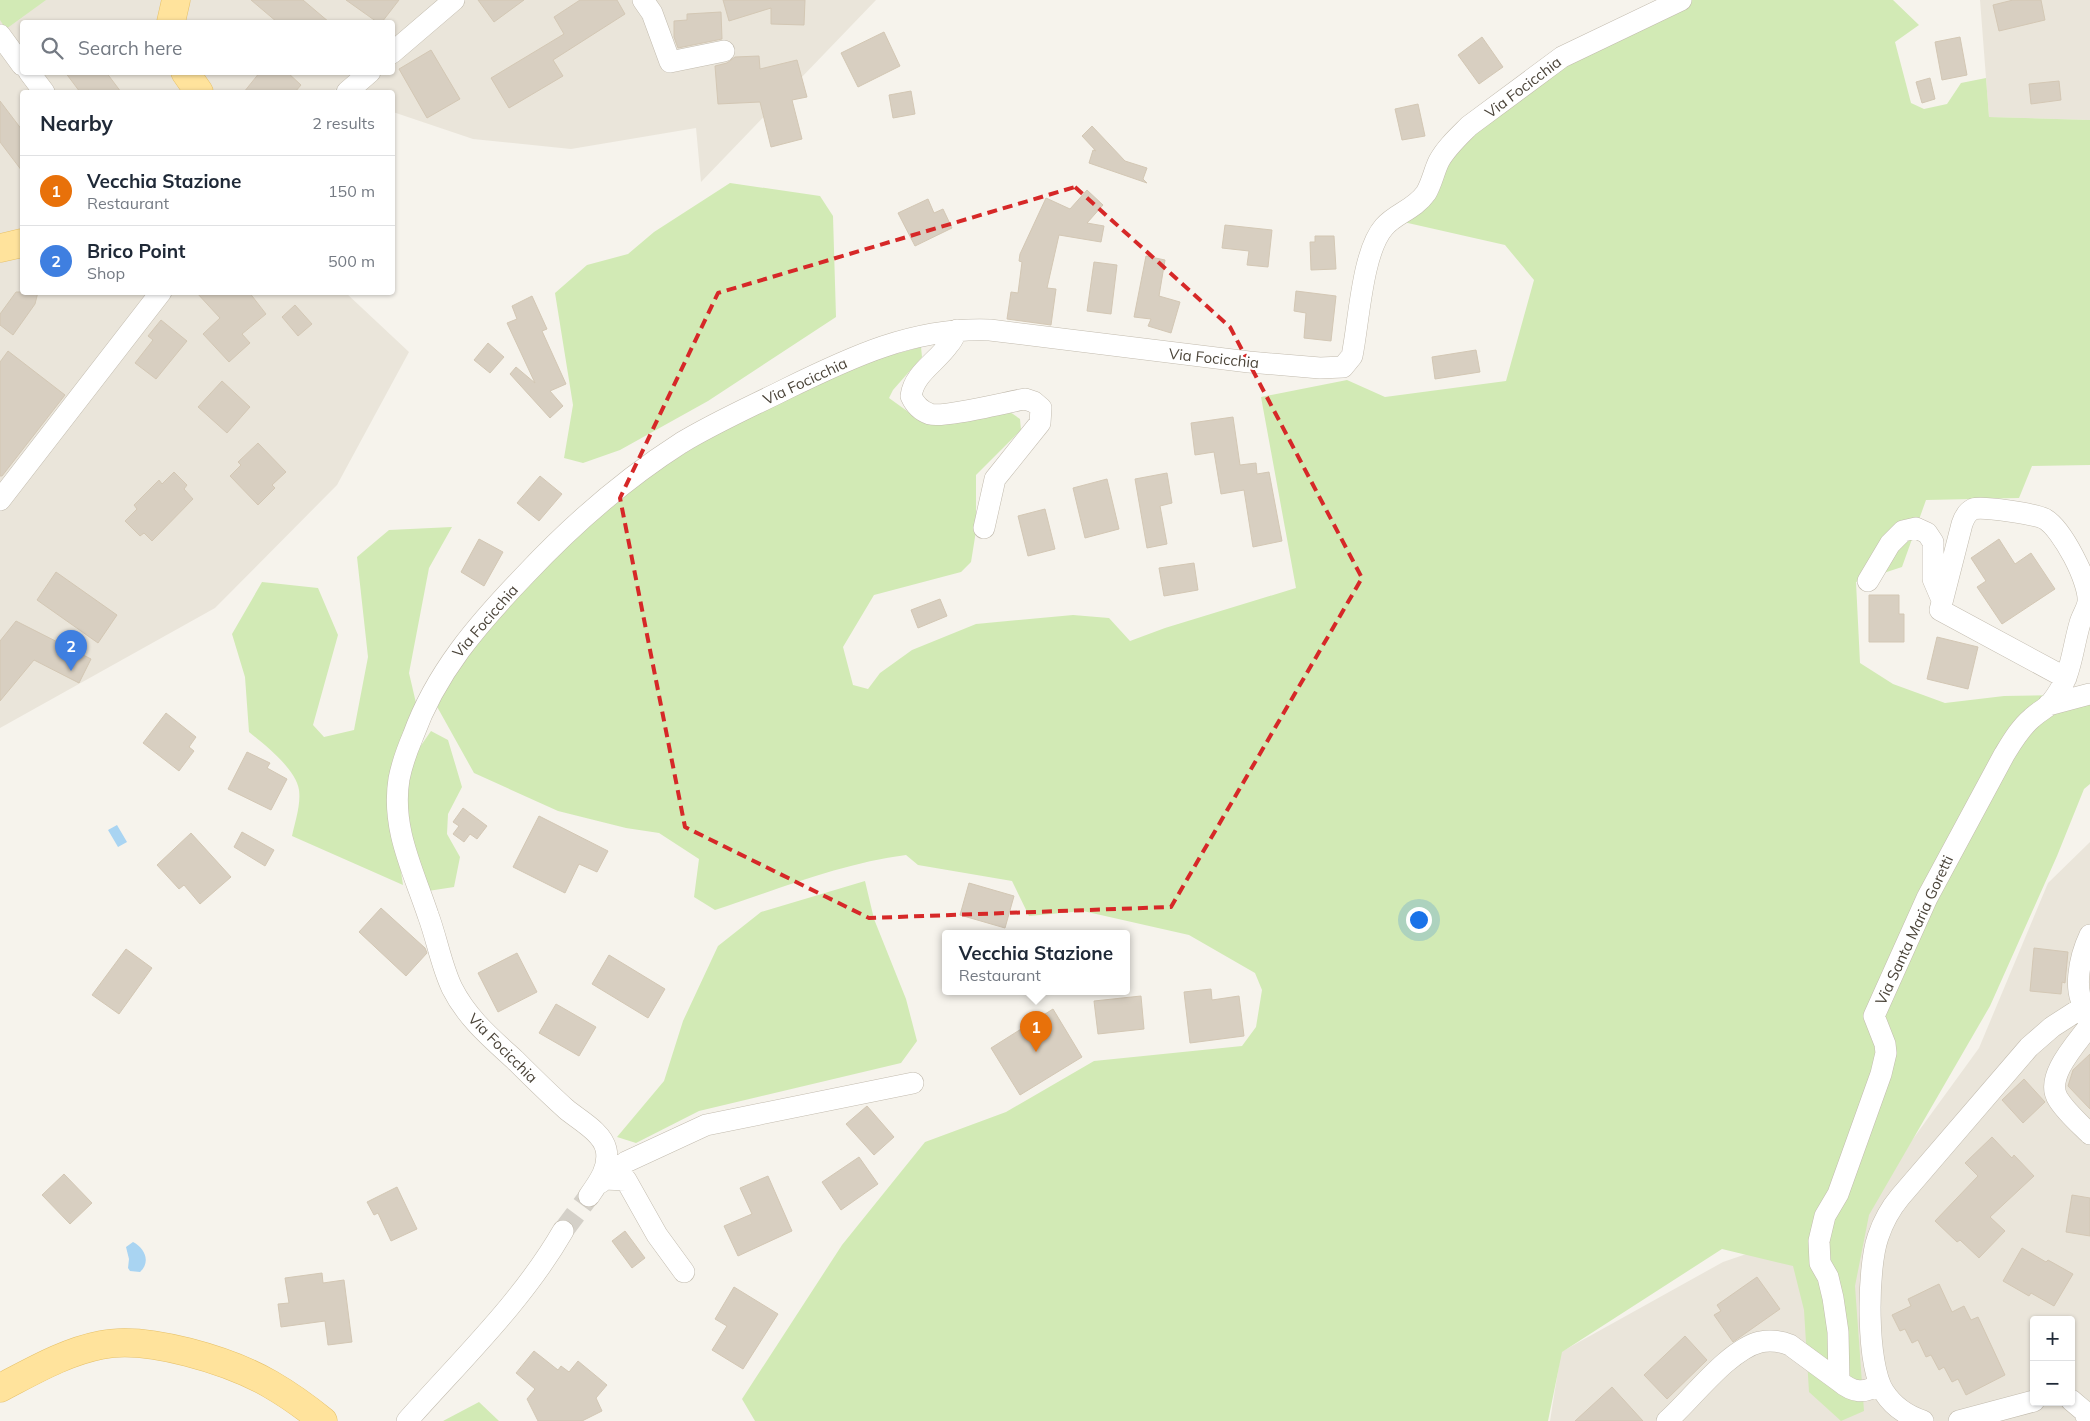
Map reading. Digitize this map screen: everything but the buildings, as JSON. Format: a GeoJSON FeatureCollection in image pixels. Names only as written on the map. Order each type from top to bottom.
{"type":"FeatureCollection","features":[{"type":"Feature","properties":{"kind":"main road"},"geometry":{"type":"LineString","coordinates":[[171,20],[176,0]]}},
{"type":"Feature","properties":{"kind":"main road"},"geometry":{"type":"LineString","coordinates":[[187,75],[198,90]]}},
{"type":"Feature","properties":{"kind":"main road"},"geometry":{"type":"LineString","coordinates":[[0,248],[20,243]]}},
{"type":"Feature","properties":{"kind":"main road"},"geometry":{"type":"LineString","coordinates":[[0,1388],[50,1362],[86,1348],[107,1344],[149,1344],[198,1355],[269,1383],[323,1421]]}},
{"type":"Feature","properties":{"kind":"street"},"geometry":{"type":"LineString","coordinates":[[395,50],[454,0]]}},
{"type":"Feature","properties":{"kind":"street"},"geometry":{"type":"LineString","coordinates":[[643,0],[652,13],[670,62],[724,51]]}},
{"type":"Feature","properties":{"kind":"street","name":"Via Focicchia"},"geometry":{"type":"LineString","coordinates":[[596,1187],[607,1161],[603,1142],[551,1096],[476,1023],[459,1000],[441,961],[429,917],[406,855],[397,809],[402,768],[420,716],[434,688],[450,662],[481,621],[570,528],[646,467],[705,430],[827,370],[921,335],[957,330],[1008,331],[1249,362],[1320,368],[1343,367],[1352,356],[1367,273],[1375,241],[1384,226],[1408,211],[1422,198],[1431,183],[1440,160],[1460,135],[1469,126],[1562,57],[1681,0]]}},
{"type":"Feature","properties":{"kind":"street"},"geometry":{"type":"LineString","coordinates":[[0,35],[20,61]]}},
{"type":"Feature","properties":{"kind":"street"},"geometry":{"type":"LineString","coordinates":[[30,75],[42,90]]}},
{"type":"Feature","properties":{"kind":"street"},"geometry":{"type":"LineString","coordinates":[[349,90],[367,75]]}},
{"type":"Feature","properties":{"kind":"street"},"geometry":{"type":"LineString","coordinates":[[0,500],[159,295]]}},
{"type":"Feature","properties":{"kind":"street"},"geometry":{"type":"LineString","coordinates":[[957,330],[950,344],[917,379],[912,389],[911,396],[919,408],[932,415],[957,412],[1025,398],[1041,408],[1042,417],[1040,423],[994,479],[984,528]]}},
{"type":"Feature","properties":{"kind":"street","name":"Via Santa Maria Goretti"},"geometry":{"type":"LineString","coordinates":[[1839,1381],[1838,1332],[1834,1298],[1828,1277],[1820,1263],[1819,1241],[1825,1216],[1838,1194],[1881,1074],[1886,1053],[1885,1044],[1874,1016],[1931,890],[2004,755],[2015,736],[2048,705],[2064,685],[2073,656],[2080,622],[2088,602],[2087,591],[2070,548],[2046,520],[2032,514],[1973,509],[1968,513],[1962,524],[1942,600]]}},
{"type":"Feature","properties":{"kind":"street"},"geometry":{"type":"LineString","coordinates":[[1868,581],[1890,544],[1903,531],[1916,528],[1927,533],[1933,542],[1933,579],[1942,600],[1940,610],[2066,678]]}},
{"type":"Feature","properties":{"kind":"street"},"geometry":{"type":"LineString","coordinates":[[2048,705],[2090,694]]}},
{"type":"Feature","properties":{"kind":"street"},"geometry":{"type":"LineString","coordinates":[[2088,1015],[2080,998],[2079,980],[2083,954],[2090,935]]}},
{"type":"Feature","properties":{"kind":"street"},"geometry":{"type":"LineString","coordinates":[[2088,1015],[2059,1069],[2053,1088],[2062,1105],[2090,1134]]}},
{"type":"Feature","properties":{"kind":"street"},"geometry":{"type":"LineString","coordinates":[[1923,1421],[1900,1409],[1890,1401],[1877,1376],[1872,1342],[1870,1280],[1875,1245],[1886,1218],[1900,1197],[2029,1047],[2047,1031],[2088,1015]]}},
{"type":"Feature","properties":{"kind":"street"},"geometry":{"type":"LineString","coordinates":[[596,1187],[626,1162],[706,1125],[913,1084]]}},
{"type":"Feature","properties":{"kind":"street"},"geometry":{"type":"LineString","coordinates":[[596,1187],[626,1180],[657,1235],[684,1272]]}},
{"type":"Feature","properties":{"kind":"street"},"geometry":{"type":"LineString","coordinates":[[407,1421],[517,1297],[546,1259],[563,1231]]}},
{"type":"Feature","properties":{"kind":"street"},"geometry":{"type":"LineString","coordinates":[[1667,1421],[1724,1365],[1751,1345],[1761,1342],[1781,1342],[1790,1345],[1847,1388],[1859,1392],[1872,1390],[1880,1384]]}},
{"type":"Feature","properties":{"kind":"street"},"geometry":{"type":"LineString","coordinates":[[1959,1421],[2030,1402]]}},
{"type":"Feature","properties":{"kind":"street"},"geometry":{"type":"LineString","coordinates":[[2075,1403],[2084,1411],[2088,1421]]}},
{"type":"Feature","properties":{"kind":"highlighted area"},"geometry":{"type":"Polygon","coordinates":[[[1075,187],[1230,327],[1362,578],[1171,907],[869,918],[685,827],[620,498],[718,293],[1075,187]]]}},
{"type":"Feature","properties":{"kind":"shaded area"},"geometry":{"type":"Polygon","coordinates":[[[0,0],[876,0],[701,182],[696,128],[571,149],[473,139],[395,113],[395,90],[351,90],[341,85],[335,90],[20,90],[20,295],[348,295],[409,352],[337,485],[215,608],[0,728],[0,0]]]}},
{"type":"Feature","properties":{"kind":"shaded area"},"geometry":{"type":"Polygon","coordinates":[[[1980,0],[2090,0],[2090,120],[1989,117],[1980,0]]]}},
{"type":"Feature","properties":{"kind":"shaded area"},"geometry":{"type":"Polygon","coordinates":[[[2090,842],[2090,1421],[1550,1421],[1561,1352],[1723,1262],[1857,1216],[1979,1048],[2048,883],[2090,842]]]}},
{"type":"Feature","properties":{"kind":"green space"},"geometry":{"type":"Polygon","coordinates":[[[0,0],[46,0],[6,29],[0,20],[0,0]]]}},
{"type":"Feature","properties":{"kind":"green space"},"geometry":{"type":"Polygon","coordinates":[[[1692,0],[1893,0],[1919,25],[1895,42],[1911,103],[1924,109],[1947,104],[1961,83],[1986,78],[1989,117],[2090,120],[2090,465],[2032,466],[2019,498],[1926,500],[1902,567],[1856,582],[1860,663],[1893,684],[1945,703],[2004,696],[2065,695],[2090,687],[2090,784],[2084,789],[2057,856],[1990,1006],[1869,1215],[1855,1286],[1864,1411],[1841,1421],[1809,1392],[1804,1310],[1793,1266],[1722,1249],[1562,1352],[1548,1421],[755,1421],[742,1399],[842,1245],[925,1142],[1006,1112],[1094,1061],[1242,1046],[1256,1027],[1262,990],[1255,973],[1189,935],[1083,911],[1029,916],[1012,881],[918,865],[906,855],[858,864],[715,910],[694,897],[699,859],[659,833],[626,828],[558,811],[474,773],[435,703],[459,658],[570,540],[625,491],[725,428],[859,364],[921,347],[922,357],[893,390],[889,398],[914,416],[1010,412],[1020,419],[1021,430],[976,475],[976,531],[971,562],[961,572],[874,595],[843,647],[853,685],[868,689],[880,673],[912,650],[976,624],[1073,615],[1109,618],[1130,641],[1165,628],[1296,588],[1261,397],[1347,380],[1385,397],[1506,381],[1534,280],[1505,245],[1399,221],[1448,155],[1577,55],[1692,0]]]}},
{"type":"Feature","properties":{"kind":"green space"},"geometry":{"type":"Polygon","coordinates":[[[730,183],[820,196],[833,216],[836,317],[708,401],[620,450],[583,463],[564,458],[573,405],[555,293],[587,265],[628,254],[654,232],[730,183]]]}},
{"type":"Feature","properties":{"kind":"green space"},"geometry":{"type":"Polygon","coordinates":[[[452,527],[429,568],[409,673],[416,703],[390,796],[403,885],[292,836],[299,802],[297,782],[279,758],[249,732],[245,677],[232,634],[262,582],[318,588],[338,635],[313,725],[324,737],[354,730],[368,657],[357,557],[389,530],[452,527]]]}},
{"type":"Feature","properties":{"kind":"green space"},"geometry":{"type":"Polygon","coordinates":[[[431,731],[448,740],[462,787],[448,814],[447,834],[460,857],[454,887],[428,891],[407,835],[407,789],[413,757],[431,731]]]}},
{"type":"Feature","properties":{"kind":"green space"},"geometry":{"type":"Polygon","coordinates":[[[865,881],[874,919],[906,999],[917,1041],[901,1063],[699,1111],[636,1143],[617,1137],[664,1081],[683,1021],[718,946],[761,912],[865,881]]]}},
{"type":"Feature","properties":{"kind":"green space"},"geometry":{"type":"Polygon","coordinates":[[[479,1402],[499,1421],[443,1421],[479,1402]]]}},
{"type":"Feature","properties":{"kind":"water"},"geometry":{"type":"Polygon","coordinates":[[[117,825],[127,842],[118,847],[108,830],[117,825]]]}},
{"type":"Feature","properties":{"kind":"water"},"geometry":{"type":"Polygon","coordinates":[[[133,1242],[141,1248],[146,1260],[140,1272],[130,1271],[128,1268],[129,1259],[126,1247],[133,1242]]]}},
{"type":"Feature","properties":{"kind":"tunnel"},"geometry":{"type":"LineString","coordinates":[[563,1231],[589,1196]]}},
{"type":"Feature","properties":{"kind":"place","name":"Brico Point"},"geometry":{"type":"Point","coordinates":[71,671]}},
{"type":"Feature","properties":{"kind":"place","name":"Vecchia Stazione"},"geometry":{"type":"Point","coordinates":[1036,1052]}}]}
